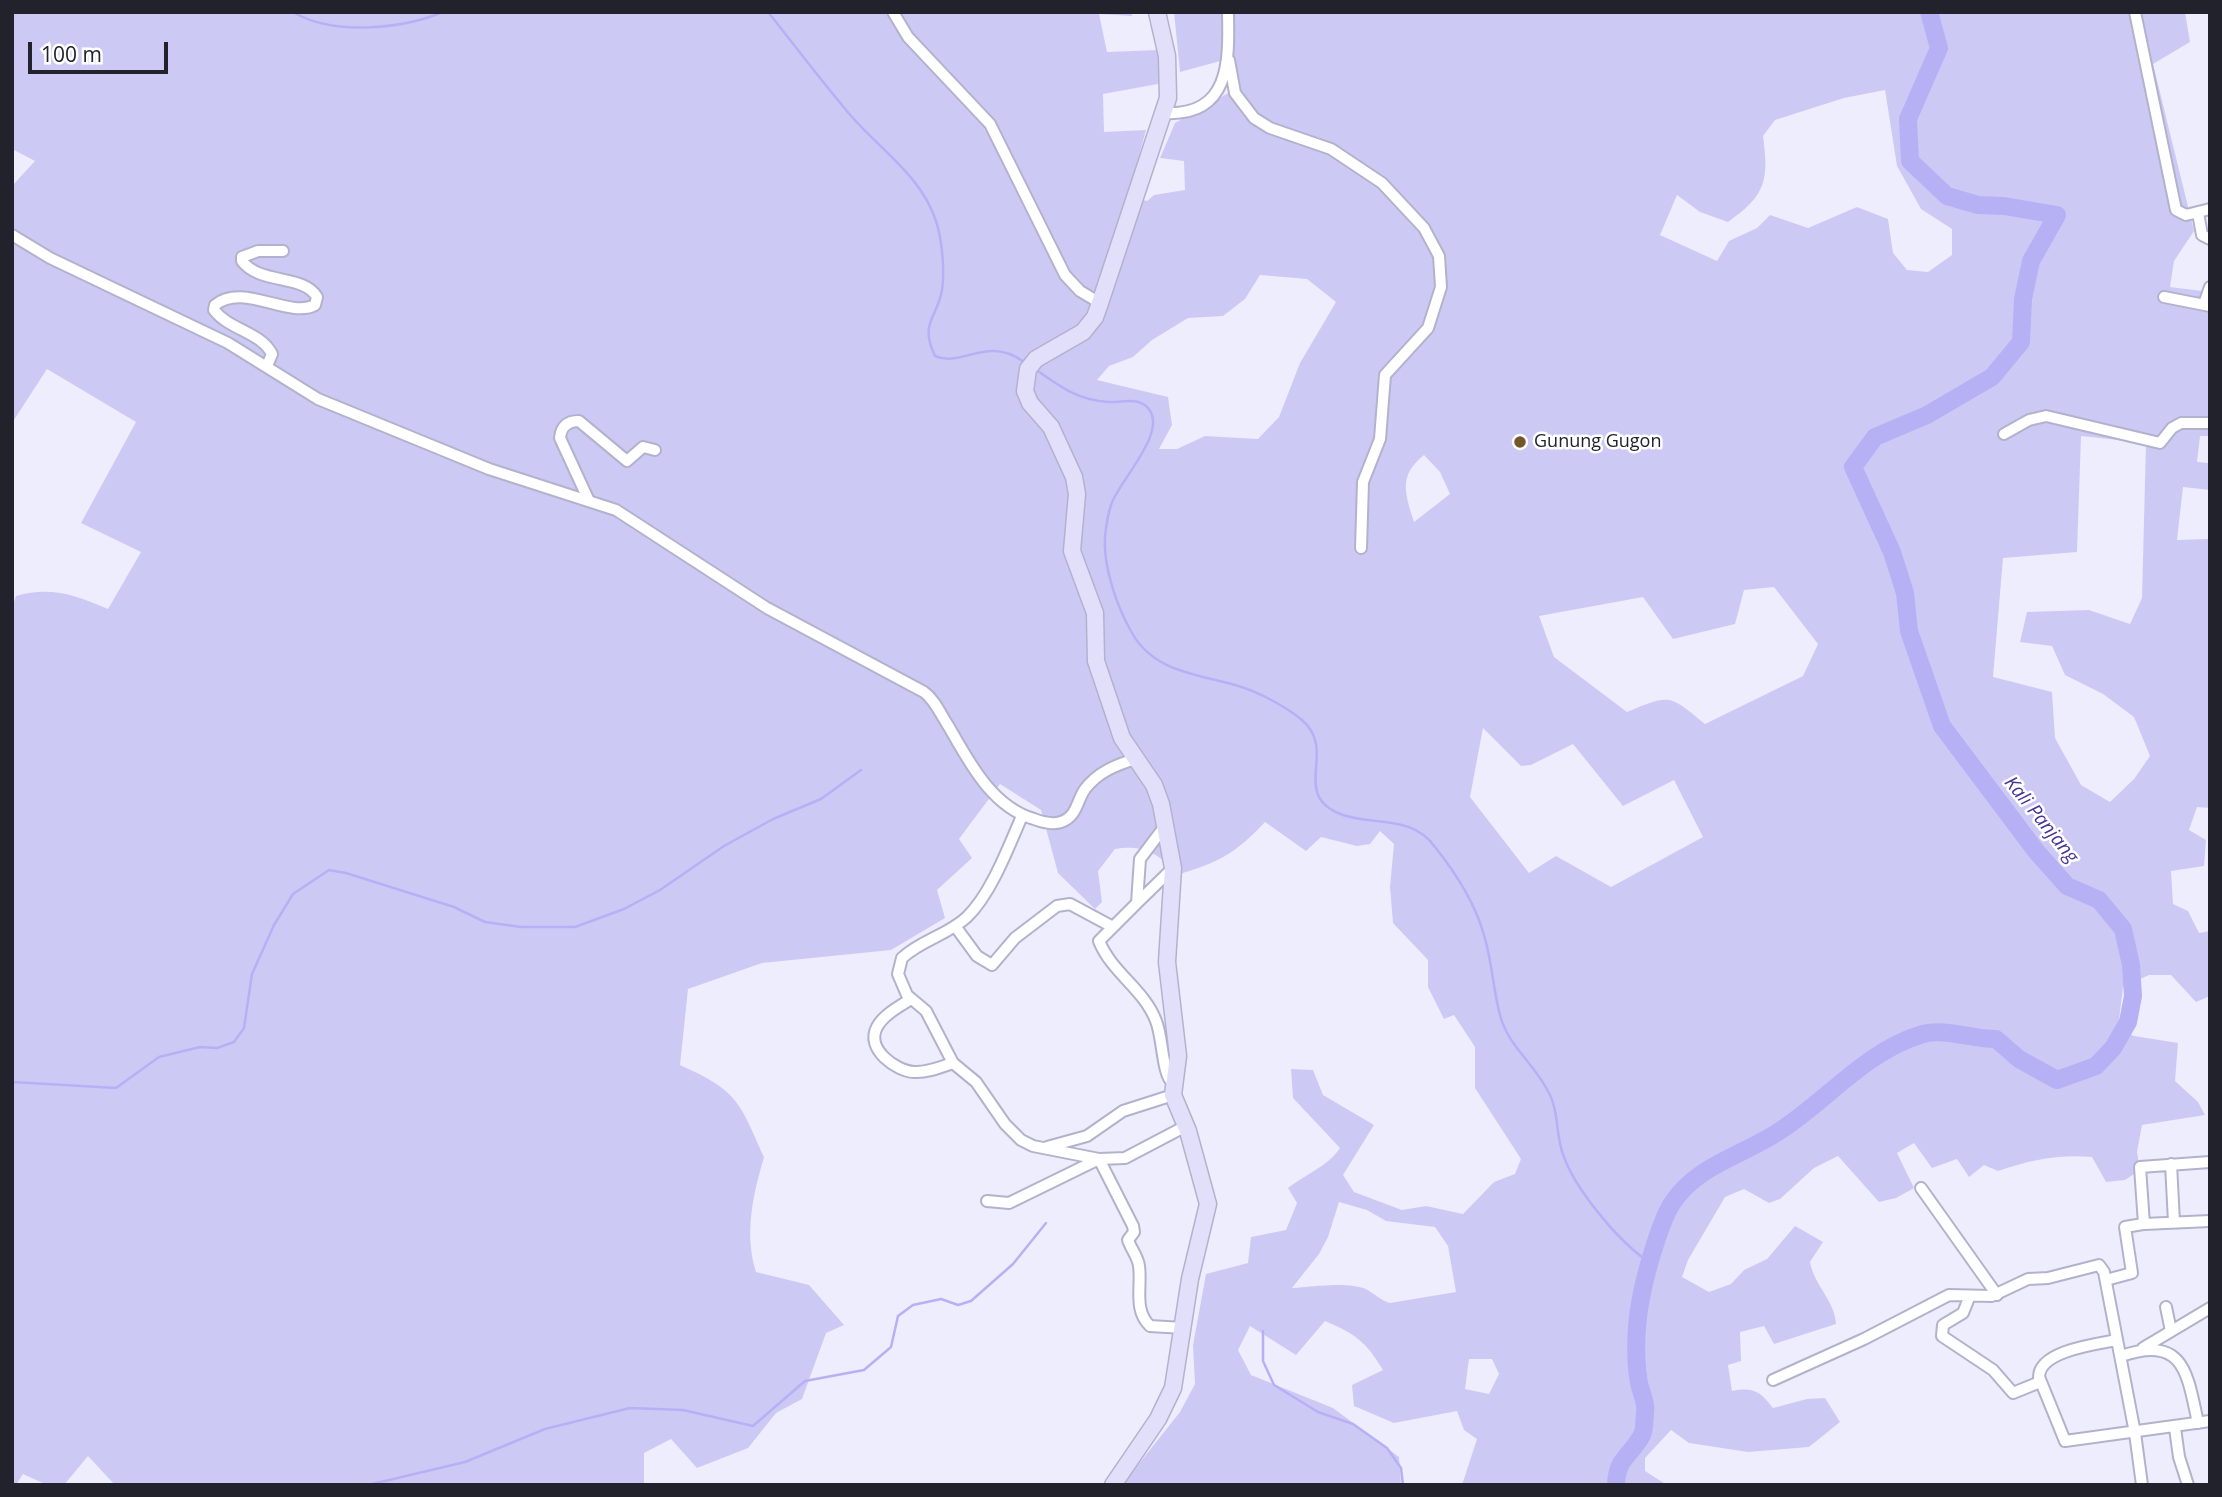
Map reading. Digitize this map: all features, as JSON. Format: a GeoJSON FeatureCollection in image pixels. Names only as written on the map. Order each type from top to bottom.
{"type":"FeatureCollection","features":[{"type":"Feature","properties":{"kind":"street"},"geometry":{"type":"LineString","coordinates":[[893,12],[908,37],[990,124],[1065,275],[1080,291],[1100,303]]}},
{"type":"Feature","properties":{"kind":"street"},"geometry":{"type":"LineString","coordinates":[[1157,12],[1169,78],[1164,113],[1100,303],[1095,317],[1083,331],[1031,366],[1025,383],[1028,400],[1051,427],[1076,482],[1072,551],[1095,613],[1095,652],[1102,682],[1122,738],[1157,793],[1166,826],[1173,868],[1167,962],[1178,1056],[1173,1089]]}},
{"type":"Feature","properties":{"kind":"street"},"geometry":{"type":"LineString","coordinates":[[1228,12],[1229,60],[1235,93],[1254,118],[1270,128],[1331,149],[1366,171],[1407,207],[1424,228],[1439,256],[1441,287],[1428,328],[1385,375],[1380,439],[1363,482],[1362,548]]}},
{"type":"Feature","properties":{"kind":"street"},"geometry":{"type":"LineString","coordinates":[[2135,12],[2176,210],[2186,215],[2210,209]]}},
{"type":"Feature","properties":{"kind":"street"},"geometry":{"type":"LineString","coordinates":[[1164,113],[1191,109],[1208,99],[1225,79],[1229,60]]}},
{"type":"Feature","properties":{"kind":"street"},"geometry":{"type":"LineString","coordinates":[[2198,213],[2202,236],[2210,239]]}},
{"type":"Feature","properties":{"kind":"street"},"geometry":{"type":"LineString","coordinates":[[12,235],[50,258],[228,343],[318,399],[430,447],[625,514],[714,576],[767,608],[924,692],[934,701],[972,766],[1004,804],[1022,816],[1049,823],[1061,822],[1075,810],[1086,788],[1098,776],[1135,759]]}},
{"type":"Feature","properties":{"kind":"street"},"geometry":{"type":"LineString","coordinates":[[267,366],[272,354],[265,345],[231,326],[214,310],[215,305],[222,299],[260,298],[299,307],[315,305],[317,297],[309,288],[256,273],[242,261],[243,257],[251,253],[283,251]]}},
{"type":"Feature","properties":{"kind":"street"},"geometry":{"type":"LineString","coordinates":[[2164,297],[2207,305],[2210,288]]}},
{"type":"Feature","properties":{"kind":"street"},"geometry":{"type":"LineString","coordinates":[[2004,434],[2029,420],[2046,415],[2160,443],[2172,428],[2181,423],[2210,423]]}},
{"type":"Feature","properties":{"kind":"street"},"geometry":{"type":"LineString","coordinates":[[589,501],[560,438],[561,430],[567,424],[579,421],[627,461],[643,447],[655,450]]}},
{"type":"Feature","properties":{"kind":"street"},"geometry":{"type":"LineString","coordinates":[[1022,816],[978,904],[956,926],[906,954],[899,963],[901,986],[911,999],[926,1011],[953,1063],[976,1082],[1012,1132],[1033,1146],[1099,1159],[1125,1158],[1186,1126]]}},
{"type":"Feature","properties":{"kind":"street"},"geometry":{"type":"LineString","coordinates":[[1137,903],[1140,859],[1166,826]]}},
{"type":"Feature","properties":{"kind":"street"},"geometry":{"type":"LineString","coordinates":[[1113,1485],[1168,1401],[1176,1377],[1182,1328],[1208,1204],[1186,1126],[1166,1076],[1161,1036],[1152,1011],[1111,966],[1099,941],[1111,926],[1173,868]]}},
{"type":"Feature","properties":{"kind":"street"},"geometry":{"type":"LineString","coordinates":[[956,926],[976,956],[992,965],[1015,939],[1057,906],[1070,904],[1111,926]]}},
{"type":"Feature","properties":{"kind":"street"},"geometry":{"type":"LineString","coordinates":[[911,999],[878,1025],[875,1036],[881,1052],[891,1065],[914,1072],[953,1063]]}},
{"type":"Feature","properties":{"kind":"street"},"geometry":{"type":"LineString","coordinates":[[1044,1148],[1087,1136],[1123,1111],[1173,1089]]}},
{"type":"Feature","properties":{"kind":"street"},"geometry":{"type":"LineString","coordinates":[[987,1201],[1009,1203],[1099,1159]]}},
{"type":"Feature","properties":{"kind":"street"},"geometry":{"type":"LineString","coordinates":[[1099,1159],[1133,1226],[1134,1232],[1128,1240],[1139,1263],[1138,1295],[1143,1318],[1150,1326],[1182,1328]]}},
{"type":"Feature","properties":{"kind":"street"},"geometry":{"type":"LineString","coordinates":[[2143,1224],[2140,1166],[2210,1162]]}},
{"type":"Feature","properties":{"kind":"street"},"geometry":{"type":"LineString","coordinates":[[2171,1164],[2174,1222]]}},
{"type":"Feature","properties":{"kind":"street"},"geometry":{"type":"LineString","coordinates":[[1921,1188],[1936,1214],[1997,1294]]}},
{"type":"Feature","properties":{"kind":"street"},"geometry":{"type":"LineString","coordinates":[[2106,1279],[2133,1273],[2125,1227],[2210,1221]]}},
{"type":"Feature","properties":{"kind":"street"},"geometry":{"type":"LineString","coordinates":[[1773,1380],[1864,1339],[1942,1297],[1954,1294],[1969,1298],[1997,1294],[2030,1278],[2048,1278],[2095,1265],[2103,1269],[2106,1279],[2142,1485]]}},
{"type":"Feature","properties":{"kind":"street"},"geometry":{"type":"LineString","coordinates":[[1969,1298],[1962,1313],[1943,1325],[1942,1336],[1993,1370],[2013,1394],[2040,1382]]}},
{"type":"Feature","properties":{"kind":"street"},"geometry":{"type":"LineString","coordinates":[[2166,1307],[2171,1331]]}},
{"type":"Feature","properties":{"kind":"street"},"geometry":{"type":"LineString","coordinates":[[2121,1356],[2143,1348],[2210,1308]]}},
{"type":"Feature","properties":{"kind":"street"},"geometry":{"type":"LineString","coordinates":[[2117,1340],[2052,1357],[2040,1369],[2040,1382],[2065,1441],[2175,1428],[2210,1421]]}},
{"type":"Feature","properties":{"kind":"street"},"geometry":{"type":"LineString","coordinates":[[2143,1348],[2161,1349],[2179,1363],[2189,1382],[2198,1423]]}},
{"type":"Feature","properties":{"kind":"street"},"geometry":{"type":"LineString","coordinates":[[2175,1428],[2179,1457],[2188,1485]]}},
{"type":"Feature","properties":{"kind":"shaded area"},"geometry":{"type":"Polygon","coordinates":[[[12,12],[1131,12],[1132,16],[1099,14],[1107,52],[1159,50],[1158,84],[1103,94],[1104,132],[1146,130],[1128,196],[1147,201],[1154,195],[1185,190],[1184,161],[1160,158],[1175,123],[1232,91],[1224,60],[1180,72],[1174,12],[2185,12],[2190,42],[2153,64],[2194,231],[2174,261],[2170,287],[2210,292],[2210,436],[2200,436],[2197,462],[2210,463],[2210,490],[2183,487],[2177,540],[2208,539],[2210,808],[2197,807],[2189,830],[2206,840],[2204,866],[2171,871],[2173,904],[2188,911],[2199,933],[2210,931],[2210,996],[2196,1002],[2171,975],[2149,975],[2123,987],[2118,1028],[2134,1036],[2178,1043],[2175,1081],[2198,1102],[2205,1115],[2142,1125],[2137,1152],[2140,1170],[2125,1180],[2106,1182],[2092,1157],[2080,1156],[2045,1159],[1998,1171],[1984,1165],[1969,1177],[1957,1159],[1932,1168],[1914,1143],[1897,1153],[1914,1188],[1896,1198],[1879,1202],[1838,1156],[1814,1168],[1780,1199],[1769,1203],[1744,1189],[1725,1197],[1688,1260],[1682,1277],[1709,1292],[1731,1284],[1744,1270],[1767,1259],[1795,1226],[1823,1242],[1810,1262],[1832,1308],[1836,1324],[1774,1344],[1764,1326],[1740,1332],[1741,1361],[1728,1365],[1732,1391],[1756,1392],[1773,1408],[1807,1399],[1825,1398],[1840,1422],[1809,1447],[1748,1452],[1689,1443],[1671,1430],[1645,1458],[1645,1471],[1667,1485],[1462,1485],[1477,1439],[1464,1430],[1457,1411],[1394,1423],[1354,1406],[1352,1385],[1383,1370],[1359,1340],[1325,1321],[1296,1355],[1250,1326],[1238,1350],[1251,1375],[1333,1408],[1399,1457],[1401,1485],[1122,1485],[1180,1412],[1195,1384],[1193,1345],[1206,1274],[1248,1263],[1251,1237],[1286,1230],[1297,1203],[1288,1188],[1323,1165],[1340,1148],[1293,1098],[1291,1069],[1313,1070],[1323,1095],[1374,1125],[1343,1175],[1354,1192],[1402,1210],[1426,1206],[1463,1214],[1494,1182],[1515,1174],[1521,1159],[1475,1088],[1475,1047],[1454,1015],[1444,1019],[1428,987],[1428,960],[1393,923],[1390,887],[1394,844],[1380,831],[1370,844],[1357,846],[1321,837],[1306,851],[1265,822],[1226,856],[1177,875],[1158,856],[1143,849],[1115,849],[1098,871],[1102,902],[1095,909],[1058,873],[1041,810],[1000,784],[959,839],[972,858],[937,890],[945,918],[891,950],[762,963],[688,989],[680,1065],[714,1082],[734,1100],[742,1110],[764,1157],[753,1200],[750,1228],[756,1272],[809,1285],[844,1325],[826,1333],[802,1399],[776,1413],[748,1448],[697,1468],[671,1439],[644,1453],[644,1485],[115,1485],[88,1456],[64,1485],[47,1485],[23,1474],[16,1485],[12,1485],[12,608],[16,596],[52,592],[74,596],[108,609],[141,552],[81,523],[136,422],[47,369],[12,423],[12,186],[35,161],[12,149],[12,12]],[[1885,90],[1844,98],[1775,120],[1763,136],[1765,176],[1750,204],[1728,222],[1700,212],[1677,195],[1660,235],[1717,261],[1729,241],[1757,228],[1770,215],[1808,228],[1857,207],[1888,219],[1893,253],[1907,270],[1928,272],[1952,255],[1952,229],[1921,209],[1897,166],[1885,90]],[[1260,275],[1245,299],[1223,316],[1188,318],[1152,340],[1133,357],[1109,366],[1097,380],[1168,397],[1172,425],[1159,449],[1177,449],[1205,436],[1258,439],[1279,417],[1300,363],[1336,302],[1307,279],[1260,275]],[[2081,436],[2077,552],[2003,558],[1993,677],[2052,692],[2055,738],[2081,785],[2110,802],[2134,779],[2150,756],[2134,717],[2103,694],[2065,675],[2052,646],[2020,642],[2027,612],[2089,610],[2130,624],[2142,598],[2146,443],[2081,436]],[[1424,455],[1410,470],[1406,494],[1414,522],[1450,494],[1440,472],[1424,455]],[[1774,587],[1744,590],[1735,624],[1673,639],[1643,597],[1539,616],[1554,657],[1627,712],[1652,702],[1669,700],[1684,707],[1705,724],[1803,676],[1818,644],[1774,587]],[[1483,728],[1470,797],[1529,873],[1556,856],[1611,887],[1703,837],[1674,780],[1623,806],[1573,744],[1531,765],[1521,766],[1483,728]],[[1339,1202],[1328,1237],[1319,1254],[1292,1288],[1340,1285],[1358,1287],[1390,1303],[1456,1292],[1448,1246],[1435,1227],[1386,1221],[1367,1210],[1339,1202]],[[1469,1359],[1465,1389],[1489,1394],[1499,1374],[1492,1359],[1469,1359]]]}},
{"type":"Feature","properties":{"kind":"waterway"},"geometry":{"type":"LineString","coordinates":[[293,12],[309,20],[347,27],[408,23],[443,12]]}},
{"type":"Feature","properties":{"kind":"waterway"},"geometry":{"type":"LineString","coordinates":[[768,12],[852,117],[911,177],[929,205],[938,228],[943,265],[940,300],[929,328],[935,356],[945,359],[998,351],[1011,354],[1024,362]]}},
{"type":"Feature","properties":{"kind":"waterway","name":"Kali Panjang"},"geometry":{"type":"LineString","coordinates":[[1616,1485],[1619,1468],[1638,1442],[1644,1427],[1645,1406],[1637,1372],[1636,1350],[1638,1315],[1644,1284],[1654,1246],[1668,1210],[1683,1189],[1708,1170],[1796,1120],[1883,1052],[1923,1034],[1949,1033],[1996,1039],[2019,1059],[2057,1080],[2096,1066],[2113,1048],[2128,1022],[2133,996],[2131,965],[2123,929],[2099,900],[2067,886],[2036,851],[1942,726],[1909,631],[1905,593],[1892,552],[1853,467],[1875,437],[1927,415],[1992,377],[2021,342],[2023,299],[2031,261],[2057,215],[2004,206],[1978,205],[1947,196],[1910,161],[1908,119],[1939,48],[1929,12]]}},
{"type":"Feature","properties":{"kind":"waterway"},"geometry":{"type":"LineString","coordinates":[[1035,369],[1061,387],[1088,399],[1138,402],[1146,406],[1152,416],[1153,428],[1141,455],[1111,505],[1105,537],[1106,561],[1112,586],[1132,633],[1141,646],[1164,664],[1252,691],[1279,704],[1302,720],[1312,732],[1317,759],[1316,785],[1319,796],[1327,806],[1343,815],[1393,823],[1416,830],[1435,847],[1457,877],[1475,911],[1487,945],[1504,1026],[1553,1101],[1560,1143],[1573,1175],[1609,1226],[1650,1263]]}},
{"type":"Feature","properties":{"kind":"waterway"},"geometry":{"type":"LineString","coordinates":[[12,1082],[116,1088],[159,1057],[200,1047],[217,1048],[234,1042],[244,1028],[252,974],[274,925],[293,894],[329,870],[454,907],[485,922],[521,927],[575,927],[624,909],[660,890],[724,846],[773,819],[821,799],[861,770]]}},
{"type":"Feature","properties":{"kind":"waterway"},"geometry":{"type":"LineString","coordinates":[[368,1485],[465,1462],[545,1429],[630,1408],[683,1410],[753,1426],[805,1381],[864,1370],[891,1347],[898,1316],[913,1305],[941,1299],[958,1305],[971,1301],[1013,1264],[1046,1223]]}},
{"type":"Feature","properties":{"kind":"waterway"},"geometry":{"type":"LineString","coordinates":[[1263,1331],[1263,1361],[1274,1385],[1318,1412],[1353,1424],[1387,1448],[1401,1468],[1403,1485]]}},
{"type":"Feature","properties":{"kind":"place","name":"Gunung Gugon"},"geometry":{"type":"Point","coordinates":[1520,442]}}]}
